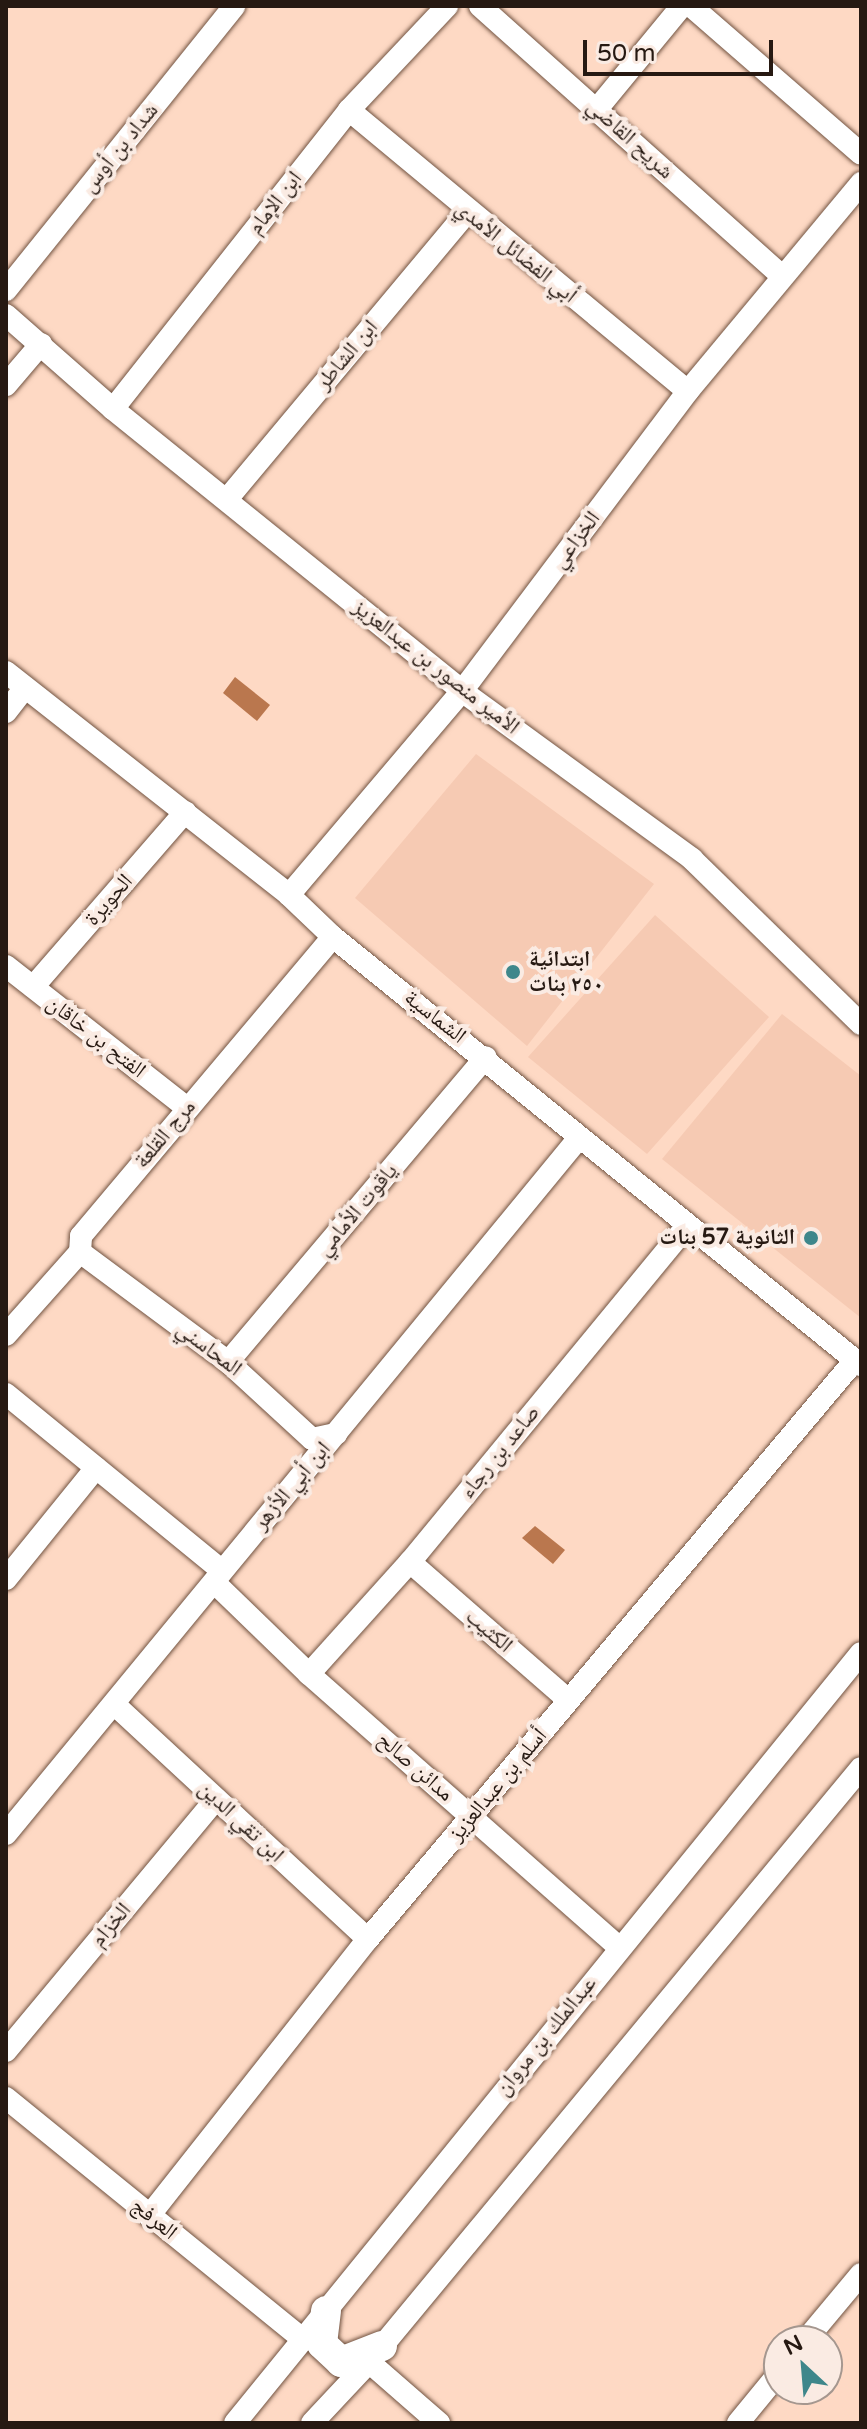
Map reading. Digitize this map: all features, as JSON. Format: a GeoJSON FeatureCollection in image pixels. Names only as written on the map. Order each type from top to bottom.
{"type":"FeatureCollection","features":[{"type":"Feature","properties":{"kind":"street","name":"شداد بن أوس"},"geometry":{"type":"LineString","coordinates":[[6,290],[234,6]]}},
{"type":"Feature","properties":{"kind":"street","name":"ابن الإمام"},"geometry":{"type":"LineString","coordinates":[[113,409],[349,110],[447,6]]}},
{"type":"Feature","properties":{"kind":"street","name":"شريح القاضي"},"geometry":{"type":"LineString","coordinates":[[480,6],[780,274]]}},
{"type":"Feature","properties":{"kind":"street"},"geometry":{"type":"LineString","coordinates":[[597,109],[682,6]]}},
{"type":"Feature","properties":{"kind":"street"},"geometry":{"type":"LineString","coordinates":[[691,6],[861,154]]}},
{"type":"Feature","properties":{"kind":"street","name":"أبي الفضائل الأمدي"},"geometry":{"type":"LineString","coordinates":[[349,110],[466,213],[688,391]]}},
{"type":"Feature","properties":{"kind":"street","name":"الخزاعي"},"geometry":{"type":"LineString","coordinates":[[289,895],[462,691],[688,391],[780,274],[861,183]]}},
{"type":"Feature","properties":{"kind":"street","name":"ابن الشاطر"},"geometry":{"type":"LineString","coordinates":[[228,498],[466,213]]}},
{"type":"Feature","properties":{"kind":"street","name":"الأمير منصور بن عبدالعزيز"},"geometry":{"type":"LineString","coordinates":[[6,315],[113,409],[228,498],[462,691],[692,859],[861,1024]]}},
{"type":"Feature","properties":{"kind":"street"},"geometry":{"type":"LineString","coordinates":[[6,385],[41,344]]}},
{"type":"Feature","properties":{"kind":"street","name":"الشماسية"},"geometry":{"type":"LineString","coordinates":[[6,672],[289,895],[333,937],[486,1057],[579,1138],[858,1362]]}},
{"type":"Feature","properties":{"kind":"street"},"geometry":{"type":"LineString","coordinates":[[6,712],[25,688]]}},
{"type":"Feature","properties":{"kind":"street","name":"الحويرة"},"geometry":{"type":"LineString","coordinates":[[33,987],[185,812]]}},
{"type":"Feature","properties":{"kind":"street","name":"مرج القلعة"},"geometry":{"type":"LineString","coordinates":[[6,1335],[80,1252],[81,1236],[333,937]]}},
{"type":"Feature","properties":{"kind":"street","name":"الفتح بن خاقان"},"geometry":{"type":"LineString","coordinates":[[6,966],[187,1108]]}},
{"type":"Feature","properties":{"kind":"street","name":"ياقوت الأمامي"},"geometry":{"type":"LineString","coordinates":[[228,1362],[486,1057]]}},
{"type":"Feature","properties":{"kind":"street","name":"ابن أبي الأزهر"},"geometry":{"type":"LineString","coordinates":[[6,1834],[579,1138]]}},
{"type":"Feature","properties":{"kind":"street","name":"صاعد بن رجاء"},"geometry":{"type":"LineString","coordinates":[[309,1674],[410,1562],[687,1226]]}},
{"type":"Feature","properties":{"kind":"street","name":"المحاسني"},"geometry":{"type":"LineString","coordinates":[[80,1252],[228,1362],[312,1439],[336,1434]]}},
{"type":"Feature","properties":{"kind":"street","name":"أسلم بن عبدالعزيز"},"geometry":{"type":"LineString","coordinates":[[149,2216],[368,1939],[858,1362]]}},
{"type":"Feature","properties":{"kind":"street","name":"مدائن صالح"},"geometry":{"type":"LineString","coordinates":[[6,1394],[96,1468],[219,1577],[309,1674],[618,1946]]}},
{"type":"Feature","properties":{"kind":"street"},"geometry":{"type":"LineString","coordinates":[[6,1579],[96,1468]]}},
{"type":"Feature","properties":{"kind":"street","name":"الكثيب"},"geometry":{"type":"LineString","coordinates":[[410,1562],[568,1700]]}},
{"type":"Feature","properties":{"kind":"street","name":"عبدالملك بن مروان"},"geometry":{"type":"LineString","coordinates":[[235,2423],[618,1946],[861,1653]]}},
{"type":"Feature","properties":{"kind":"street","name":"ابن تقي الدين"},"geometry":{"type":"LineString","coordinates":[[114,1704],[368,1939]]}},
{"type":"Feature","properties":{"kind":"street"},"geometry":{"type":"LineString","coordinates":[[312,2423],[375,2354],[861,1768]]}},
{"type":"Feature","properties":{"kind":"street","name":"الخزام"},"geometry":{"type":"LineString","coordinates":[[6,2051],[216,1799]]}},
{"type":"Feature","properties":{"kind":"street","name":"العرفج"},"geometry":{"type":"LineString","coordinates":[[6,2098],[303,2339]]}},
{"type":"Feature","properties":{"kind":"street"},"geometry":{"type":"LineString","coordinates":[[818,2325],[861,2274]]}},
{"type":"Feature","properties":{"kind":"street"},"geometry":{"type":"LineString","coordinates":[[326,2311],[322,2344],[341,2362],[375,2354]]}},
{"type":"Feature","properties":{"kind":"street"},"geometry":{"type":"LineString","coordinates":[[375,2354],[439,2423]]}},
{"type":"Feature","properties":{"kind":"street"},"geometry":{"type":"LineString","coordinates":[[738,2423],[763,2393]]}},
{"type":"Feature","properties":{"kind":"shaded area"},"geometry":{"type":"Polygon","coordinates":[[[235,677],[270,705],[257,721],[223,693],[235,677]]]}},
{"type":"Feature","properties":{"kind":"shaded area","name":"ابتدائية ٢٥٠ بنات"},"geometry":{"type":"Polygon","coordinates":[[[476,754],[654,884],[527,1046],[355,898],[476,754]]]}},
{"type":"Feature","properties":{"kind":"shaded area"},"geometry":{"type":"Polygon","coordinates":[[[655,915],[769,1017],[647,1154],[528,1057],[655,915]]]}},
{"type":"Feature","properties":{"kind":"shaded area","name":"الثانوية 57 بنات"},"geometry":{"type":"Polygon","coordinates":[[[782,1014],[861,1076],[861,1318],[662,1159],[782,1014]]]}},
{"type":"Feature","properties":{"kind":"shaded area"},"geometry":{"type":"Polygon","coordinates":[[[535,1526],[565,1550],[553,1564],[522,1538],[535,1526]]]}},
{"type":"Feature","properties":{"kind":"place","name":"ابتدائية ٢٥٠ بنات"},"geometry":{"type":"Point","coordinates":[513,972]}},
{"type":"Feature","properties":{"kind":"place","name":"الثانوية 57 بنات"},"geometry":{"type":"Point","coordinates":[811,1238]}}]}
